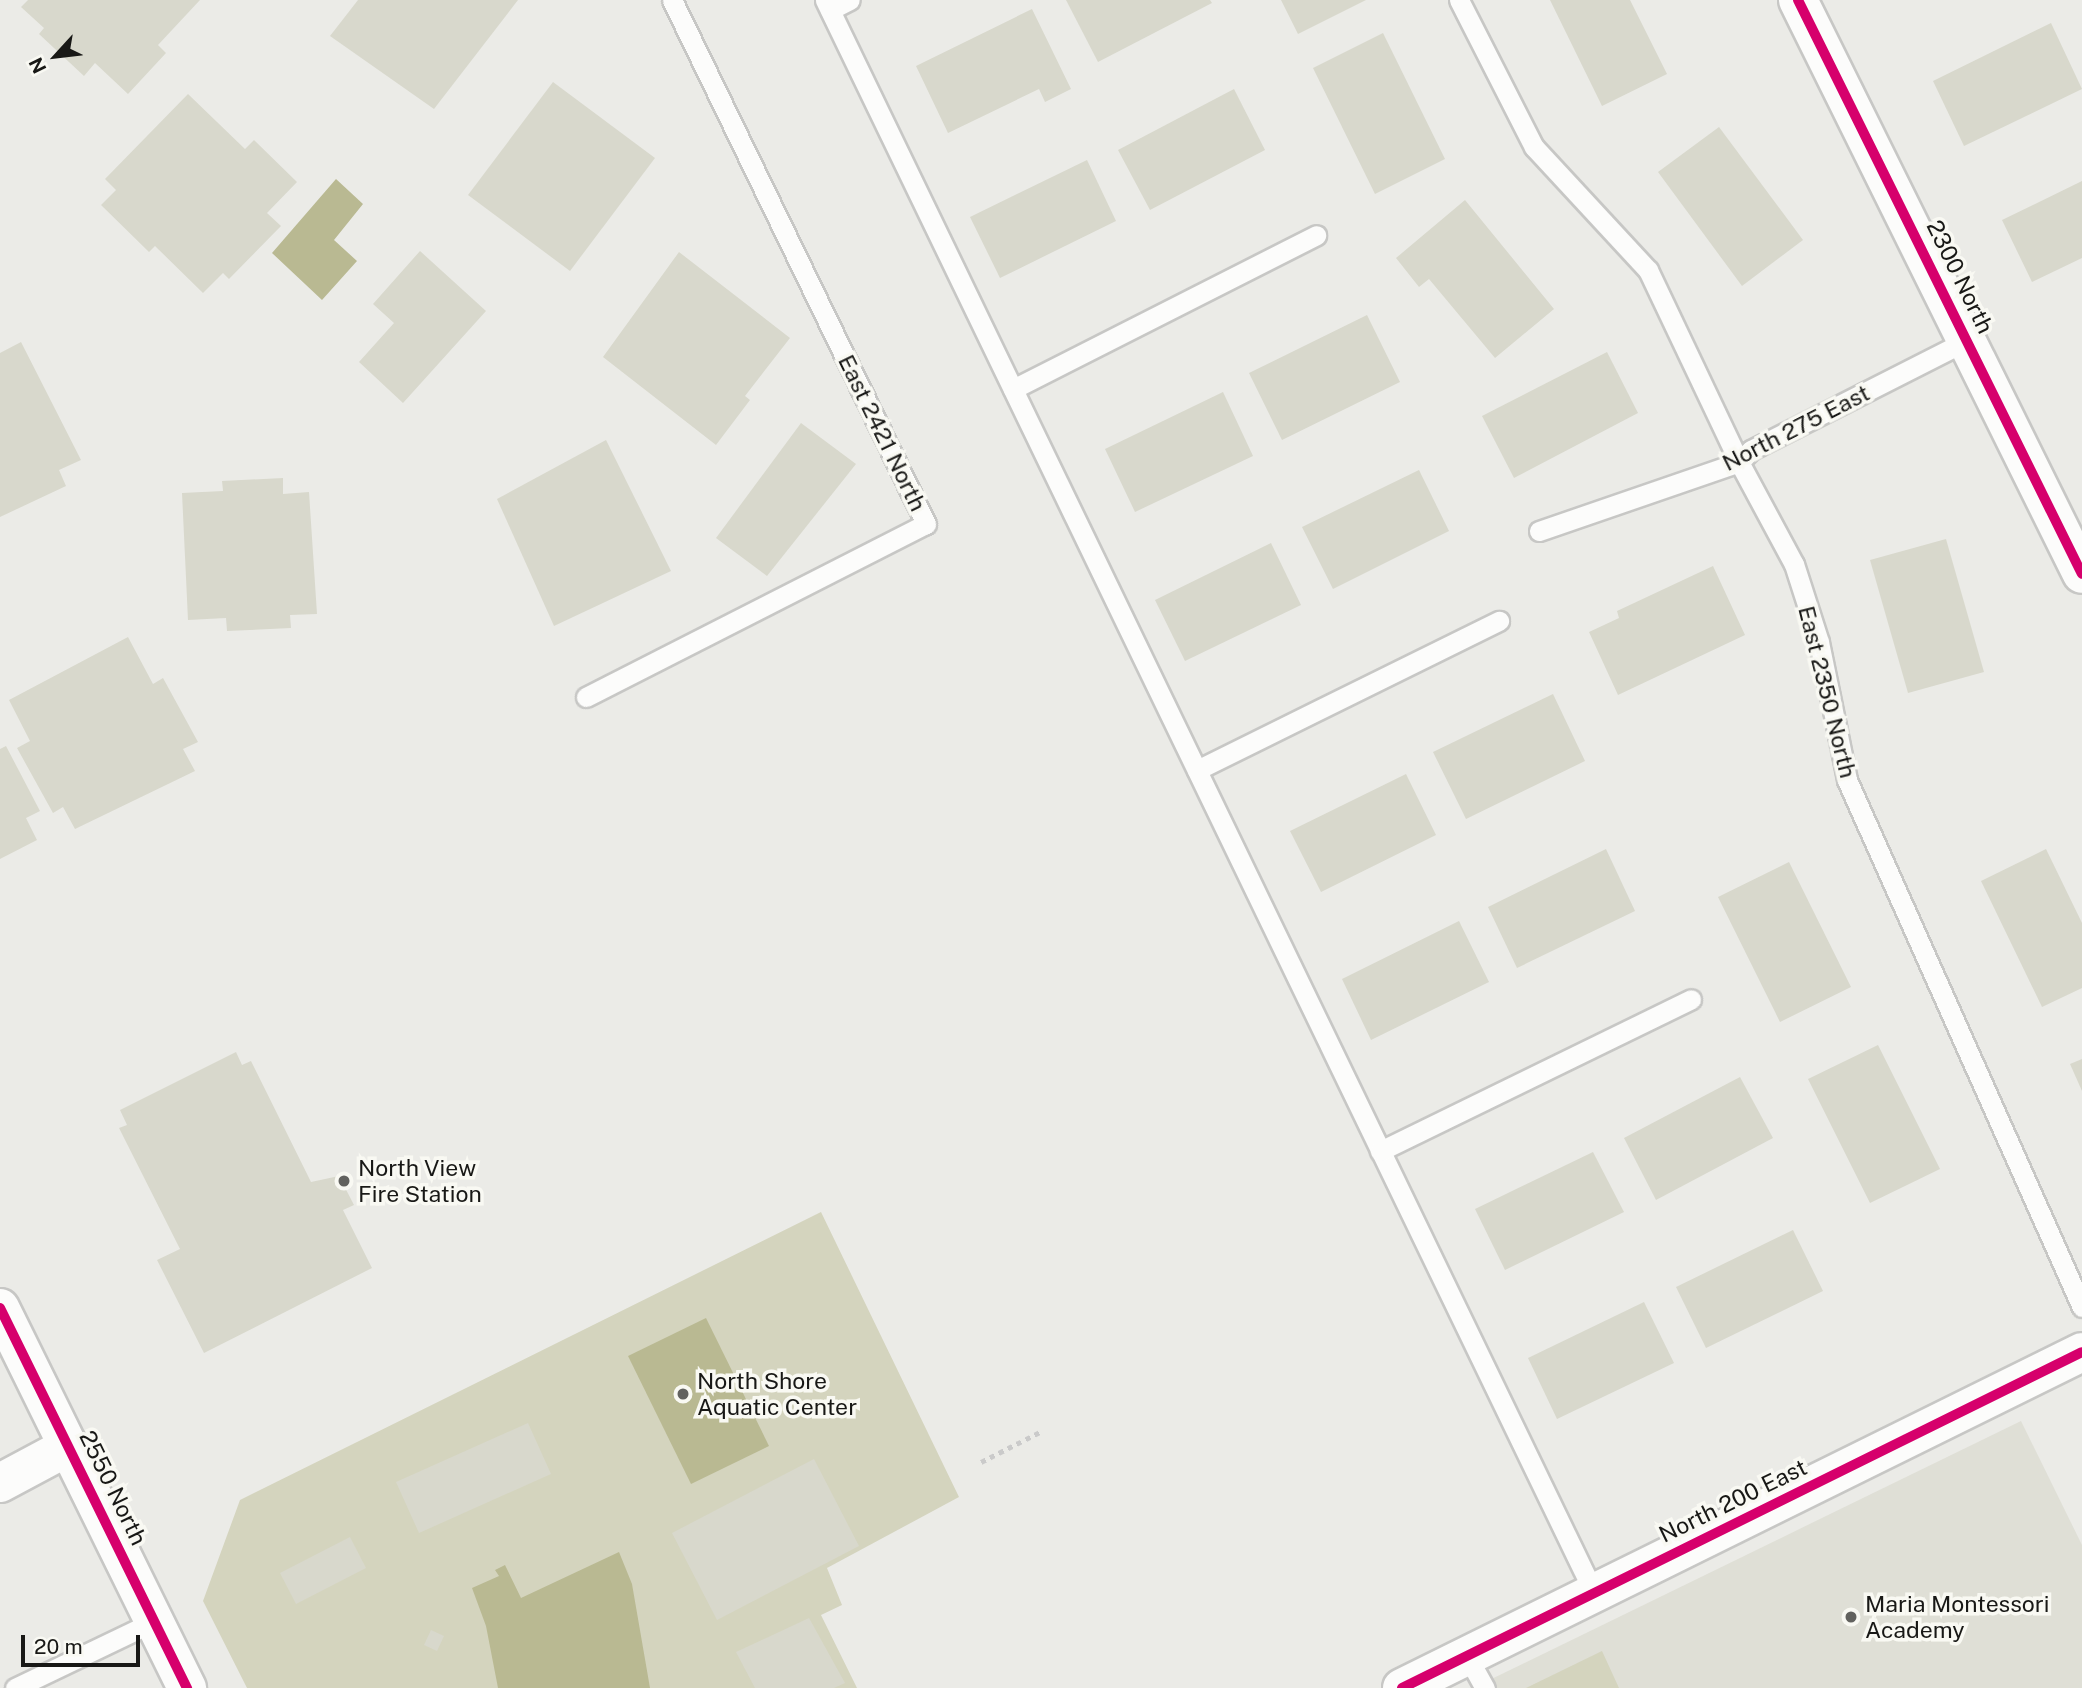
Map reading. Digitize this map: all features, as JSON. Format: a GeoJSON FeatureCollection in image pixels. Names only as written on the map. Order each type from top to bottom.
{"type":"FeatureCollection","features":[{"type":"Feature","properties":{"kind":"street","name":"2300 North"},"geometry":{"type":"LineString","coordinates":[[1798,0],[2082,574]]}},
{"type":"Feature","properties":{"kind":"street","name":"2550 North"},"geometry":{"type":"LineString","coordinates":[[0,1308],[187,1688]]}},
{"type":"Feature","properties":{"kind":"street","name":"North 200 East"},"geometry":{"type":"LineString","coordinates":[[1402,1688],[1476,1672],[1594,1593],[2082,1352]]}},
{"type":"Feature","properties":{"kind":"street"},"geometry":{"type":"LineString","coordinates":[[0,1483],[69,1446]]}},
{"type":"Feature","properties":{"kind":"lane","name":"East 2421 North"},"geometry":{"type":"LineString","coordinates":[[586,697],[926,524],[672,0]]}},
{"type":"Feature","properties":{"kind":"lane"},"geometry":{"type":"LineString","coordinates":[[850,0],[827,5],[1594,1593]]}},
{"type":"Feature","properties":{"kind":"lane","name":"East 2350 North"},"geometry":{"type":"LineString","coordinates":[[1459,0],[1534,147],[1648,270],[1738,462],[1794,564],[1819,642],[1847,780],[2082,1307]]}},
{"type":"Feature","properties":{"kind":"lane"},"geometry":{"type":"LineString","coordinates":[[1013,388],[1316,235]]}},
{"type":"Feature","properties":{"kind":"lane","name":"North 275 East"},"geometry":{"type":"LineString","coordinates":[[1539,531],[1738,462],[1751,450],[1968,340]]}},
{"type":"Feature","properties":{"kind":"lane"},"geometry":{"type":"LineString","coordinates":[[1197,770],[1499,621]]}},
{"type":"Feature","properties":{"kind":"lane"},"geometry":{"type":"LineString","coordinates":[[1380,1151],[1691,999]]}},
{"type":"Feature","properties":{"kind":"lane"},"geometry":{"type":"LineString","coordinates":[[15,1688],[155,1621]]}},
{"type":"Feature","properties":{"kind":"path"},"geometry":{"type":"LineString","coordinates":[[981,1462],[1040,1432]]}},
{"type":"Feature","properties":{"kind":"shaded area"},"geometry":{"type":"Polygon","coordinates":[[[336,179],[363,204],[334,240],[357,261],[322,300],[272,253],[336,179]]]}},
{"type":"Feature","properties":{"kind":"shaded area","name":"North Shore Aquatic Center"},"geometry":{"type":"Polygon","coordinates":[[[821,1212],[959,1497],[827,1568],[842,1605],[821,1615],[857,1688],[247,1688],[203,1601],[240,1500],[821,1212]]]}},
{"type":"Feature","properties":{"kind":"shaded area"},"geometry":{"type":"Polygon","coordinates":[[[706,1318],[769,1446],[691,1484],[628,1356],[706,1318]]]}},
{"type":"Feature","properties":{"kind":"shaded area","name":"Maria Montessori Academy"},"geometry":{"type":"Polygon","coordinates":[[[2021,1421],[2082,1545],[2082,1688],[1473,1688],[2021,1421]]]}},
{"type":"Feature","properties":{"kind":"shaded area"},"geometry":{"type":"Polygon","coordinates":[[[619,1552],[632,1584],[650,1688],[498,1688],[486,1626],[472,1588],[499,1576],[495,1570],[505,1565],[521,1598],[619,1552]]]}},
{"type":"Feature","properties":{"kind":"shaded area"},"geometry":{"type":"Polygon","coordinates":[[[1602,1651],[1619,1688],[1526,1688],[1602,1651]]]}},
{"type":"Feature","properties":{"kind":"building"},"geometry":{"type":"Polygon","coordinates":[[[28,0],[200,0],[158,45],[166,53],[128,94],[95,63],[84,76],[39,34],[44,28],[21,7],[28,0]]]}},
{"type":"Feature","properties":{"kind":"building"},"geometry":{"type":"Polygon","coordinates":[[[358,0],[518,0],[434,109],[330,36],[358,0]]]}},
{"type":"Feature","properties":{"kind":"building"},"geometry":{"type":"Polygon","coordinates":[[[1066,0],[1210,0],[1212,3],[1098,62],[1066,0]]]}},
{"type":"Feature","properties":{"kind":"building"},"geometry":{"type":"Polygon","coordinates":[[[1281,0],[1366,0],[1298,34],[1281,0]]]}},
{"type":"Feature","properties":{"kind":"building"},"geometry":{"type":"Polygon","coordinates":[[[1550,0],[1630,0],[1667,74],[1602,106],[1550,0]]]}},
{"type":"Feature","properties":{"kind":"building"},"geometry":{"type":"Polygon","coordinates":[[[1032,9],[1071,89],[1045,102],[1039,89],[948,133],[916,66],[1032,9]]]}},
{"type":"Feature","properties":{"kind":"building"},"geometry":{"type":"Polygon","coordinates":[[[2051,23],[2082,89],[1964,146],[1933,81],[2051,23]]]}},
{"type":"Feature","properties":{"kind":"building"},"geometry":{"type":"Polygon","coordinates":[[[1383,33],[1445,159],[1375,194],[1313,68],[1383,33]]]}},
{"type":"Feature","properties":{"kind":"building"},"geometry":{"type":"Polygon","coordinates":[[[553,82],[655,158],[570,271],[468,195],[553,82]]]}},
{"type":"Feature","properties":{"kind":"building"},"geometry":{"type":"Polygon","coordinates":[[[1234,89],[1265,150],[1150,210],[1118,150],[1234,89]]]}},
{"type":"Feature","properties":{"kind":"building"},"geometry":{"type":"Polygon","coordinates":[[[188,94],[245,149],[254,140],[297,182],[267,213],[281,226],[229,279],[223,273],[203,293],[155,246],[149,252],[101,205],[116,190],[105,179],[188,94]]]}},
{"type":"Feature","properties":{"kind":"building"},"geometry":{"type":"Polygon","coordinates":[[[1719,127],[1803,240],[1742,286],[1658,172],[1719,127]]]}},
{"type":"Feature","properties":{"kind":"building"},"geometry":{"type":"Polygon","coordinates":[[[1087,160],[1116,221],[1000,278],[970,217],[1087,160]]]}},
{"type":"Feature","properties":{"kind":"building"},"geometry":{"type":"Polygon","coordinates":[[[2082,181],[2082,258],[2032,282],[2002,220],[2082,181]]]}},
{"type":"Feature","properties":{"kind":"building"},"geometry":{"type":"Polygon","coordinates":[[[1465,200],[1554,309],[1495,358],[1429,279],[1419,287],[1396,258],[1465,200]]]}},
{"type":"Feature","properties":{"kind":"building"},"geometry":{"type":"Polygon","coordinates":[[[420,251],[486,311],[403,403],[359,362],[394,323],[373,304],[420,251]]]}},
{"type":"Feature","properties":{"kind":"building"},"geometry":{"type":"Polygon","coordinates":[[[679,252],[790,338],[745,396],[750,400],[716,445],[603,357],[679,252]]]}},
{"type":"Feature","properties":{"kind":"building"},"geometry":{"type":"Polygon","coordinates":[[[1367,315],[1400,382],[1282,440],[1249,373],[1367,315]]]}},
{"type":"Feature","properties":{"kind":"building"},"geometry":{"type":"Polygon","coordinates":[[[21,342],[81,460],[59,470],[66,486],[0,517],[0,353],[21,342]]]}},
{"type":"Feature","properties":{"kind":"building"},"geometry":{"type":"Polygon","coordinates":[[[1607,352],[1638,413],[1514,478],[1482,416],[1607,352]]]}},
{"type":"Feature","properties":{"kind":"building"},"geometry":{"type":"Polygon","coordinates":[[[1223,392],[1253,456],[1135,512],[1105,449],[1223,392]]]}},
{"type":"Feature","properties":{"kind":"building"},"geometry":{"type":"Polygon","coordinates":[[[801,423],[856,464],[767,576],[716,538],[801,423]]]}},
{"type":"Feature","properties":{"kind":"building"},"geometry":{"type":"Polygon","coordinates":[[[606,440],[671,571],[554,626],[497,499],[606,440]]]}},
{"type":"Feature","properties":{"kind":"building"},"geometry":{"type":"Polygon","coordinates":[[[1419,470],[1449,531],[1333,589],[1302,527],[1419,470]]]}},
{"type":"Feature","properties":{"kind":"building"},"geometry":{"type":"Polygon","coordinates":[[[283,478],[283,494],[309,492],[317,614],[290,615],[291,628],[227,631],[226,618],[188,620],[182,493],[223,491],[222,481],[283,478]]]}},
{"type":"Feature","properties":{"kind":"building"},"geometry":{"type":"Polygon","coordinates":[[[1946,539],[1984,672],[1908,693],[1870,560],[1946,539]]]}},
{"type":"Feature","properties":{"kind":"building"},"geometry":{"type":"Polygon","coordinates":[[[1271,543],[1301,605],[1185,661],[1155,600],[1271,543]]]}},
{"type":"Feature","properties":{"kind":"building"},"geometry":{"type":"Polygon","coordinates":[[[1713,566],[1745,635],[1618,695],[1589,632],[1619,618],[1617,611],[1713,566]]]}},
{"type":"Feature","properties":{"kind":"building"},"geometry":{"type":"Polygon","coordinates":[[[128,637],[153,684],[163,678],[198,742],[183,749],[195,771],[75,829],[63,807],[53,813],[17,748],[30,741],[9,700],[128,637]]]}},
{"type":"Feature","properties":{"kind":"building"},"geometry":{"type":"Polygon","coordinates":[[[1553,694],[1585,761],[1466,819],[1433,752],[1553,694]]]}},
{"type":"Feature","properties":{"kind":"building"},"geometry":{"type":"Polygon","coordinates":[[[6,746],[40,811],[26,818],[37,840],[0,859],[0,749],[6,746]]]}},
{"type":"Feature","properties":{"kind":"building"},"geometry":{"type":"Polygon","coordinates":[[[1406,774],[1436,835],[1321,892],[1290,831],[1406,774]]]}},
{"type":"Feature","properties":{"kind":"building"},"geometry":{"type":"Polygon","coordinates":[[[1606,849],[1635,911],[1517,968],[1488,907],[1606,849]]]}},
{"type":"Feature","properties":{"kind":"building"},"geometry":{"type":"Polygon","coordinates":[[[2046,849],[2082,923],[2082,988],[2042,1007],[1981,881],[2046,849]]]}},
{"type":"Feature","properties":{"kind":"building"},"geometry":{"type":"Polygon","coordinates":[[[1789,862],[1851,987],[1780,1022],[1718,897],[1789,862]]]}},
{"type":"Feature","properties":{"kind":"building"},"geometry":{"type":"Polygon","coordinates":[[[1459,921],[1489,982],[1371,1040],[1342,979],[1459,921]]]}},
{"type":"Feature","properties":{"kind":"building"},"geometry":{"type":"Polygon","coordinates":[[[1878,1045],[1940,1169],[1870,1203],[1808,1079],[1878,1045]]]}},
{"type":"Feature","properties":{"kind":"building","name":"North View Fire Station"},"geometry":{"type":"Polygon","coordinates":[[[236,1052],[242,1065],[251,1061],[311,1182],[339,1176],[354,1205],[343,1210],[372,1268],[204,1353],[157,1260],[180,1249],[119,1128],[127,1125],[120,1110],[236,1052]]]}},
{"type":"Feature","properties":{"kind":"building"},"geometry":{"type":"Polygon","coordinates":[[[2082,1059],[2082,1091],[2070,1064],[2082,1059]]]}},
{"type":"Feature","properties":{"kind":"building"},"geometry":{"type":"Polygon","coordinates":[[[1740,1077],[1773,1138],[1656,1200],[1624,1138],[1740,1077]]]}},
{"type":"Feature","properties":{"kind":"building"},"geometry":{"type":"Polygon","coordinates":[[[1593,1152],[1624,1212],[1505,1270],[1475,1209],[1593,1152]]]}},
{"type":"Feature","properties":{"kind":"building"},"geometry":{"type":"Polygon","coordinates":[[[1793,1230],[1823,1291],[1706,1348],[1676,1287],[1793,1230]]]}},
{"type":"Feature","properties":{"kind":"building"},"geometry":{"type":"Polygon","coordinates":[[[1644,1302],[1674,1363],[1557,1419],[1528,1358],[1644,1302]]]}},
{"type":"Feature","properties":{"kind":"building"},"geometry":{"type":"Polygon","coordinates":[[[528,1423],[551,1474],[419,1533],[396,1482],[528,1423]]]}},
{"type":"Feature","properties":{"kind":"building"},"geometry":{"type":"Polygon","coordinates":[[[814,1459],[859,1546],[717,1620],[672,1533],[814,1459]]]}},
{"type":"Feature","properties":{"kind":"building"},"geometry":{"type":"Polygon","coordinates":[[[350,1537],[366,1568],[296,1604],[280,1573],[350,1537]]]}},
{"type":"Feature","properties":{"kind":"building"},"geometry":{"type":"Polygon","coordinates":[[[809,1618],[845,1683],[834,1688],[755,1688],[736,1652],[809,1618]]]}},
{"type":"Feature","properties":{"kind":"building"},"geometry":{"type":"Polygon","coordinates":[[[431,1630],[444,1636],[437,1651],[424,1645],[431,1630]]]}},
{"type":"Feature","properties":{"kind":"cycle path"},"geometry":{"type":"LineString","coordinates":[[1798,0],[2082,574]]}},
{"type":"Feature","properties":{"kind":"cycle path"},"geometry":{"type":"LineString","coordinates":[[0,1308],[187,1688]]}},
{"type":"Feature","properties":{"kind":"cycle path"},"geometry":{"type":"LineString","coordinates":[[1402,1688],[2082,1352]]}},
{"type":"Feature","properties":{"kind":"place","name":"North View Fire Station"},"geometry":{"type":"Point","coordinates":[344,1181]}},
{"type":"Feature","properties":{"kind":"place","name":"North Shore Aquatic Center"},"geometry":{"type":"Point","coordinates":[683,1394]}},
{"type":"Feature","properties":{"kind":"place","name":"Maria Montessori Academy"},"geometry":{"type":"Point","coordinates":[1851,1617]}}]}
